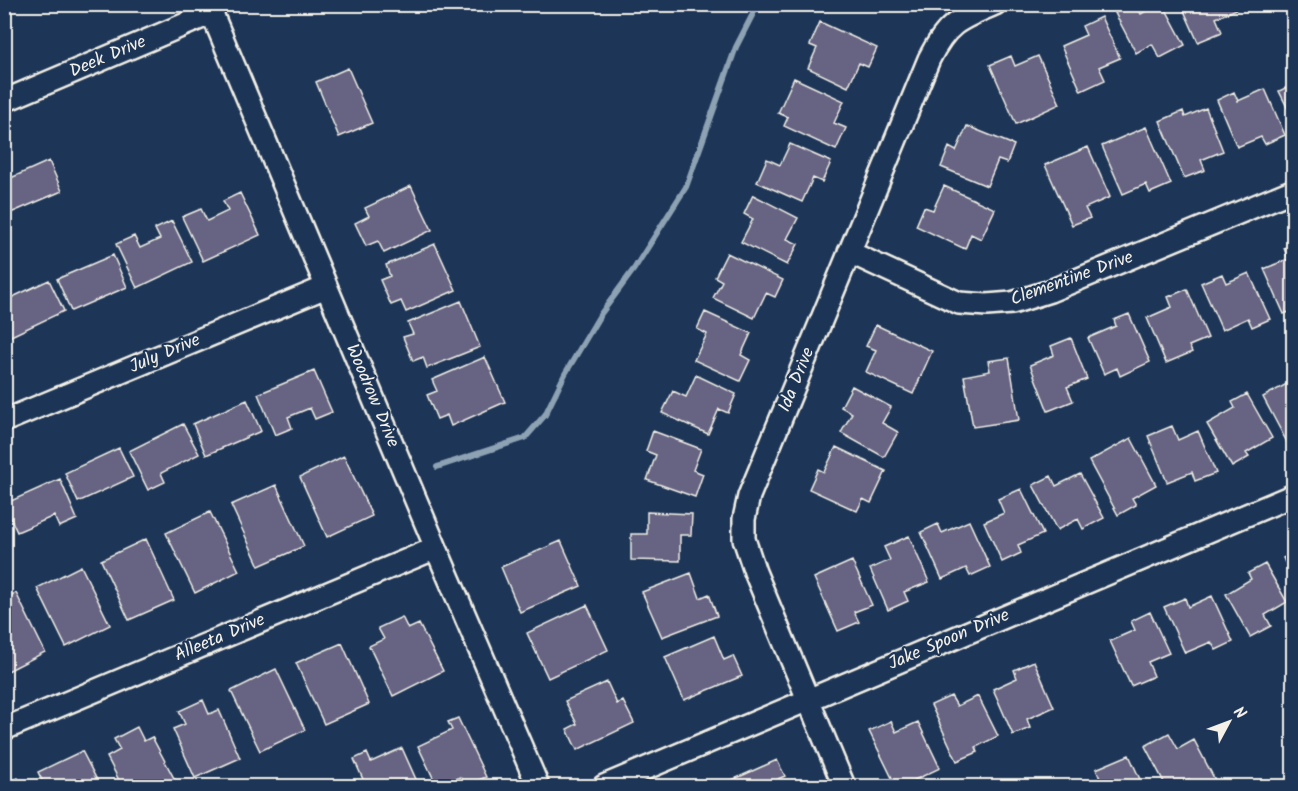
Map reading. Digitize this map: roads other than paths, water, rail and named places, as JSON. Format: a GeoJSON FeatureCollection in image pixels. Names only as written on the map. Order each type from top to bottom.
{"type":"FeatureCollection","features":[{"type":"Feature","properties":{"kind":"street","name":"Ida Drive"},"geometry":{"type":"LineString","coordinates":[[844,786],[744,539],[744,519],[749,496],[929,59],[940,38],[961,19],[995,4]]}},
{"type":"Feature","properties":{"kind":"street","name":"Deek Drive"},"geometry":{"type":"LineString","coordinates":[[4,101],[210,9]]}},
{"type":"Feature","properties":{"kind":"street","name":"Woodrow Drive"},"geometry":{"type":"LineString","coordinates":[[210,9],[538,786]]}},
{"type":"Feature","properties":{"kind":"street","name":"Clementine Drive"},"geometry":{"type":"LineString","coordinates":[[849,252],[959,303],[987,305],[1012,303],[1050,291],[1293,190]]}},
{"type":"Feature","properties":{"kind":"street","name":"July Drive"},"geometry":{"type":"LineString","coordinates":[[4,421],[326,287]]}},
{"type":"Feature","properties":{"kind":"street","name":"Jake Spoon Drive"},"geometry":{"type":"LineString","coordinates":[[604,786],[1293,495]]}},
{"type":"Feature","properties":{"kind":"street","name":"Alleeta Drive"},"geometry":{"type":"LineString","coordinates":[[4,729],[436,548]]}},
{"type":"Feature","properties":{"kind":"waterway"},"geometry":{"type":"LineString","coordinates":[[437,467],[525,438],[545,415],[565,374],[600,315],[634,269],[686,187],[736,47],[758,4]]}}]}
